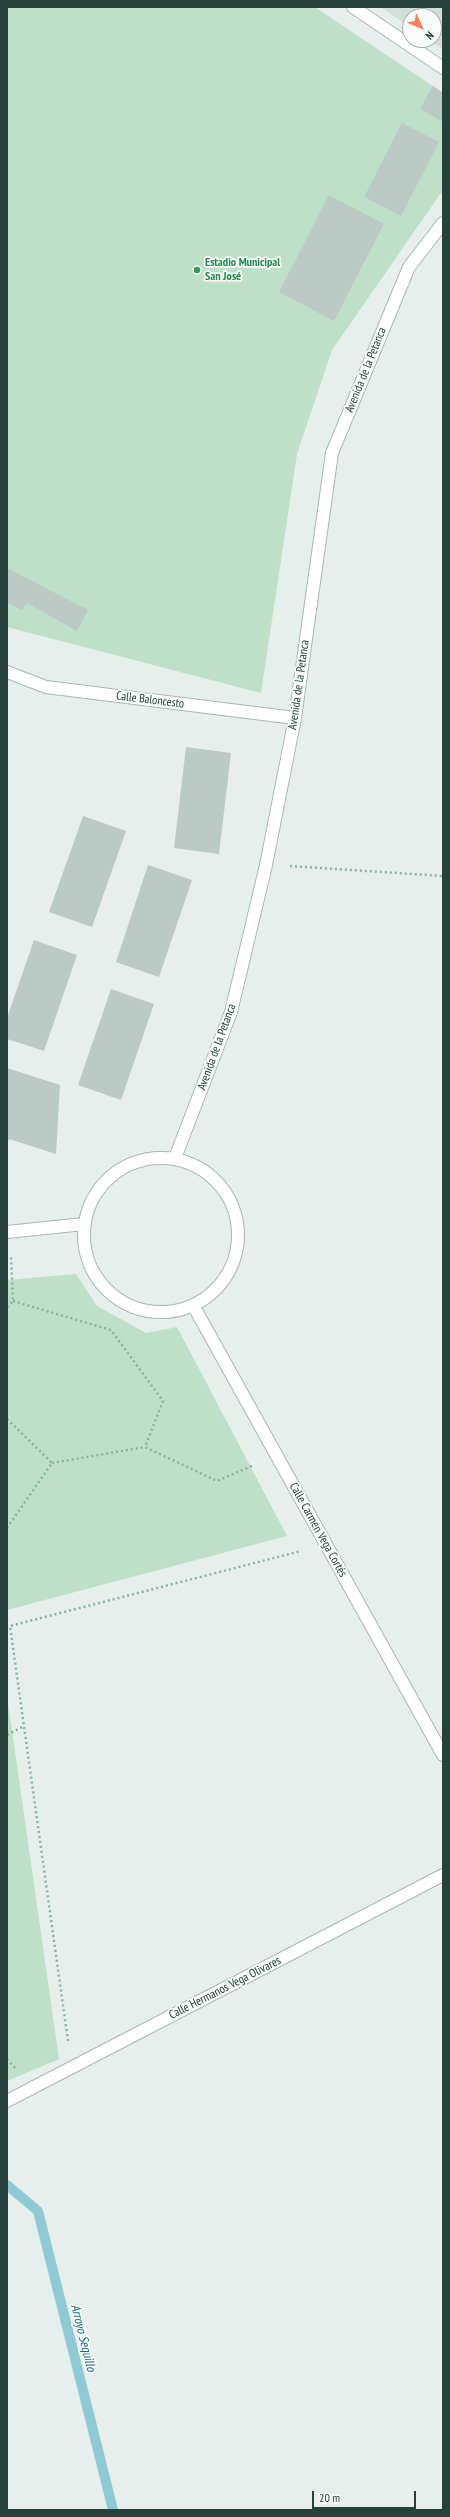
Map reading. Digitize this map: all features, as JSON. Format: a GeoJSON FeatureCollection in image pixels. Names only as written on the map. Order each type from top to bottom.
{"type":"FeatureCollection","features":[{"type":"Feature","properties":{"kind":"street"},"geometry":{"type":"LineString","coordinates":[[353,7],[443,68]]}},
{"type":"Feature","properties":{"kind":"street","name":"Avenida de la Petanca"},"geometry":{"type":"LineString","coordinates":[[174,1158],[231,1012],[266,865],[295,718],[332,453],[409,267],[443,223]]}},
{"type":"Feature","properties":{"kind":"street","name":"Calle Baloncesto"},"geometry":{"type":"LineString","coordinates":[[7,672],[46,687],[295,718]]}},
{"type":"Feature","properties":{"kind":"street"},"geometry":{"type":"LineString","coordinates":[[150,1158],[174,1158],[197,1166],[217,1180],[231,1201],[238,1224],[237,1249],[229,1272],[214,1292],[193,1305],[171,1312],[147,1311],[125,1304],[105,1290],[92,1270],[84,1248],[84,1224],[91,1200],[106,1180],[126,1165],[150,1158]]}},
{"type":"Feature","properties":{"kind":"street"},"geometry":{"type":"LineString","coordinates":[[8,1232],[84,1224]]}},
{"type":"Feature","properties":{"kind":"street","name":"Calle Carmen Vega Cortés"},"geometry":{"type":"LineString","coordinates":[[193,1305],[443,1755]]}},
{"type":"Feature","properties":{"kind":"street","name":"Calle Hermanos Vega Olivares"},"geometry":{"type":"LineString","coordinates":[[7,2101],[443,1876]]}},
{"type":"Feature","properties":{"kind":"path"},"geometry":{"type":"LineString","coordinates":[[266,865],[443,876]]}},
{"type":"Feature","properties":{"kind":"path"},"geometry":{"type":"LineString","coordinates":[[7,1307],[13,1301],[8,1232]]}},
{"type":"Feature","properties":{"kind":"path"},"geometry":{"type":"LineString","coordinates":[[13,1301],[111,1330],[163,1401],[145,1447]]}},
{"type":"Feature","properties":{"kind":"path"},"geometry":{"type":"LineString","coordinates":[[7,1419],[52,1463]]}},
{"type":"Feature","properties":{"kind":"path"},"geometry":{"type":"LineString","coordinates":[[7,1528],[52,1463],[145,1447],[217,1481],[276,1455]]}},
{"type":"Feature","properties":{"kind":"path"},"geometry":{"type":"LineString","coordinates":[[72,2067],[10,1626],[326,1544]]}},
{"type":"Feature","properties":{"kind":"path"},"geometry":{"type":"LineString","coordinates":[[7,1735],[24,1726]]}},
{"type":"Feature","properties":{"kind":"shaded area"},"geometry":{"type":"Polygon","coordinates":[[[380,7],[443,7],[443,50],[440,48],[442,48],[442,8],[402,8],[402,22],[380,7]]]}},
{"type":"Feature","properties":{"kind":"green space","name":"Estadio Municipal San José"},"geometry":{"type":"Polygon","coordinates":[[[7,7],[315,7],[443,93],[443,190],[332,350],[297,454],[261,693],[7,627],[7,7]]]}},
{"type":"Feature","properties":{"kind":"green space"},"geometry":{"type":"Polygon","coordinates":[[[76,1274],[97,1306],[146,1333],[177,1327],[287,1536],[7,1610],[7,1280],[76,1274]]]}},
{"type":"Feature","properties":{"kind":"green space"},"geometry":{"type":"Polygon","coordinates":[[[7,1696],[59,2059],[7,2081],[7,1696]]]}},
{"type":"Feature","properties":{"kind":"building"},"geometry":{"type":"Polygon","coordinates":[[[433,86],[443,93],[443,122],[420,109],[433,86]]]}},
{"type":"Feature","properties":{"kind":"building"},"geometry":{"type":"Polygon","coordinates":[[[402,123],[439,142],[401,216],[364,197],[402,123]]]}},
{"type":"Feature","properties":{"kind":"building"},"geometry":{"type":"Polygon","coordinates":[[[329,195],[384,224],[334,321],[279,292],[329,195]]]}},
{"type":"Feature","properties":{"kind":"building"},"geometry":{"type":"Polygon","coordinates":[[[7,568],[88,610],[77,631],[27,603],[22,610],[7,602],[7,568]]]}},
{"type":"Feature","properties":{"kind":"building"},"geometry":{"type":"Polygon","coordinates":[[[186,747],[231,753],[219,854],[174,848],[186,747]]]}},
{"type":"Feature","properties":{"kind":"building"},"geometry":{"type":"Polygon","coordinates":[[[83,816],[126,831],[92,927],[49,912],[83,816]]]}},
{"type":"Feature","properties":{"kind":"building"},"geometry":{"type":"Polygon","coordinates":[[[148,865],[192,880],[159,977],[116,962],[148,865]]]}},
{"type":"Feature","properties":{"kind":"building"},"geometry":{"type":"Polygon","coordinates":[[[34,940],[77,955],[44,1051],[7,1039],[7,1018],[34,940]]]}},
{"type":"Feature","properties":{"kind":"building"},"geometry":{"type":"Polygon","coordinates":[[[111,989],[154,1004],[121,1100],[78,1085],[111,989]]]}},
{"type":"Feature","properties":{"kind":"building"},"geometry":{"type":"Polygon","coordinates":[[[7,1068],[60,1085],[56,1154],[9,1139],[7,1144],[7,1068]]]}},
{"type":"Feature","properties":{"kind":"waterway","name":"Arroyo Sequillo"},"geometry":{"type":"LineString","coordinates":[[7,2185],[38,2211],[113,2510]]}},
{"type":"Feature","properties":{"kind":"place","name":"Estadio Municipal San José"},"geometry":{"type":"Point","coordinates":[197,270]}}]}
